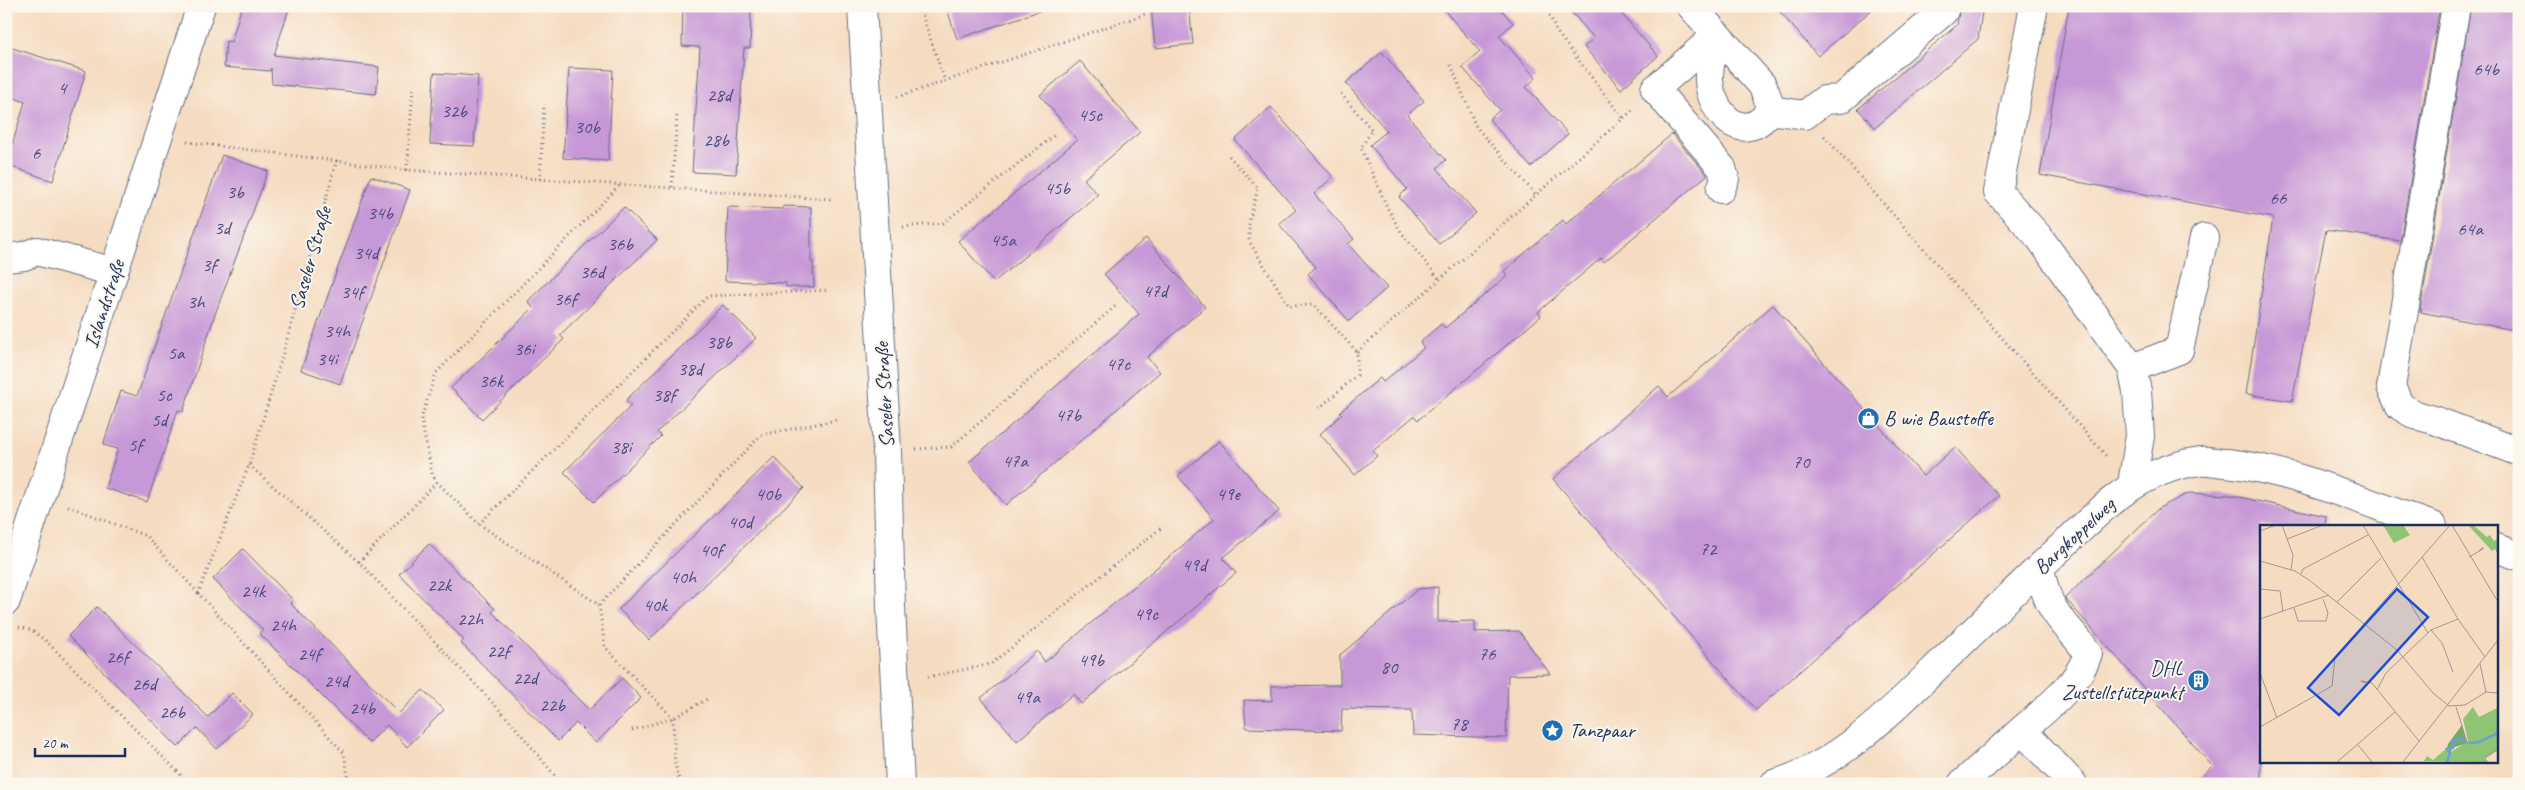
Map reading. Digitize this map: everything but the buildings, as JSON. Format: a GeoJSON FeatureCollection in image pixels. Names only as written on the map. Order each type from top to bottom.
{"type":"FeatureCollection","features":[{"type":"Feature","properties":{"kind":"street","name":"Islandstraße"},"geometry":{"type":"LineString","coordinates":[[6,601],[201,6]]}},
{"type":"Feature","properties":{"kind":"street","name":"Saseler Straße"},"geometry":{"type":"LineString","coordinates":[[862,6],[887,451],[891,607],[900,784]]}},
{"type":"Feature","properties":{"kind":"street"},"geometry":{"type":"LineString","coordinates":[[1691,6],[1762,85],[1768,100],[1769,110],[1758,124],[1745,127],[1733,124],[1720,112],[1709,83],[1709,67],[1717,35]]}},
{"type":"Feature","properties":{"kind":"street"},"geometry":{"type":"LineString","coordinates":[[1769,110],[1805,115],[1824,100],[1841,99],[1944,11],[1945,6]]}},
{"type":"Feature","properties":{"kind":"street"},"geometry":{"type":"LineString","coordinates":[[2034,6],[1998,192],[2039,238],[2132,368],[2137,391],[2140,436],[2132,484]]}},
{"type":"Feature","properties":{"kind":"street"},"geometry":{"type":"LineString","coordinates":[[2456,6],[2391,387],[2400,406],[2415,415],[2434,420],[2519,452]]}},
{"type":"Feature","properties":{"kind":"street"},"geometry":{"type":"LineString","coordinates":[[1717,35],[1655,89],[1722,168],[1725,179],[1721,189]]}},
{"type":"Feature","properties":{"kind":"street"},"geometry":{"type":"LineString","coordinates":[[2132,368],[2179,350],[2204,238]]}},
{"type":"Feature","properties":{"kind":"street"},"geometry":{"type":"LineString","coordinates":[[6,258],[24,256],[37,251],[114,272]]}},
{"type":"Feature","properties":{"kind":"street","name":"Bargkoppelweg"},"geometry":{"type":"LineString","coordinates":[[1774,784],[1821,764],[1855,741],[1895,707],[2086,523],[2132,484],[2166,468],[2202,461],[2245,466],[2281,473],[2430,525]]}},
{"type":"Feature","properties":{"kind":"street"},"geometry":{"type":"LineString","coordinates":[[2498,549],[2519,556]]}},
{"type":"Feature","properties":{"kind":"street"},"geometry":{"type":"LineString","coordinates":[[1962,784],[2063,693],[2082,672],[2088,654],[2080,639],[2056,614],[2046,594],[2040,568]]}},
{"type":"Feature","properties":{"kind":"street"},"geometry":{"type":"LineString","coordinates":[[2022,730],[2073,784]]}},
{"type":"Feature","properties":{"kind":"path"},"geometry":{"type":"LineString","coordinates":[[919,6],[945,81]]}},
{"type":"Feature","properties":{"kind":"path"},"geometry":{"type":"LineString","coordinates":[[897,97],[1146,14],[1146,6]]}},
{"type":"Feature","properties":{"kind":"path"},"geometry":{"type":"LineString","coordinates":[[1546,6],[1556,31],[1623,118]]}},
{"type":"Feature","properties":{"kind":"path"},"geometry":{"type":"LineString","coordinates":[[1451,65],[1476,127],[1536,195]]}},
{"type":"Feature","properties":{"kind":"path"},"geometry":{"type":"LineString","coordinates":[[407,170],[413,89]]}},
{"type":"Feature","properties":{"kind":"path"},"geometry":{"type":"LineString","coordinates":[[1357,352],[1655,89]]}},
{"type":"Feature","properties":{"kind":"path"},"geometry":{"type":"LineString","coordinates":[[1341,94],[1372,130],[1361,148],[1388,209],[1401,232],[1439,279]]}},
{"type":"Feature","properties":{"kind":"path"},"geometry":{"type":"LineString","coordinates":[[540,179],[544,104]]}},
{"type":"Feature","properties":{"kind":"path"},"geometry":{"type":"LineString","coordinates":[[1805,115],[2132,484]]}},
{"type":"Feature","properties":{"kind":"path"},"geometry":{"type":"LineString","coordinates":[[672,187],[677,116]]}},
{"type":"Feature","properties":{"kind":"path"},"geometry":{"type":"LineString","coordinates":[[900,227],[943,223],[1056,134]]}},
{"type":"Feature","properties":{"kind":"path"},"geometry":{"type":"LineString","coordinates":[[158,138],[337,159],[407,170],[831,199]]}},
{"type":"Feature","properties":{"kind":"path"},"geometry":{"type":"LineString","coordinates":[[1229,156],[1258,188],[1249,222],[1249,241],[1289,306],[1314,305],[1357,352],[1357,375],[1316,411]]}},
{"type":"Feature","properties":{"kind":"path","name":"Saseler Straße"},"geometry":{"type":"LineString","coordinates":[[198,594],[249,465],[282,357],[337,159]]}},
{"type":"Feature","properties":{"kind":"path"},"geometry":{"type":"LineString","coordinates":[[619,186],[436,373],[421,419],[432,474],[437,482],[479,524],[599,605],[605,647],[672,718],[675,764],[680,784]]}},
{"type":"Feature","properties":{"kind":"path"},"geometry":{"type":"LineString","coordinates":[[479,524],[708,296],[829,290]]}},
{"type":"Feature","properties":{"kind":"path"},"geometry":{"type":"LineString","coordinates":[[913,450],[951,447],[1118,304]]}},
{"type":"Feature","properties":{"kind":"path"},"geometry":{"type":"LineString","coordinates":[[599,605],[761,435],[836,420]]}},
{"type":"Feature","properties":{"kind":"path"},"geometry":{"type":"LineString","coordinates":[[249,465],[359,562],[511,722],[556,777]]}},
{"type":"Feature","properties":{"kind":"path"},"geometry":{"type":"LineString","coordinates":[[359,562],[437,482]]}},
{"type":"Feature","properties":{"kind":"path"},"geometry":{"type":"LineString","coordinates":[[41,496],[146,536],[344,753],[349,782]]}},
{"type":"Feature","properties":{"kind":"path"},"geometry":{"type":"LineString","coordinates":[[928,677],[991,664],[1160,528]]}},
{"type":"Feature","properties":{"kind":"path"},"geometry":{"type":"LineString","coordinates":[[31,630],[46,641],[180,774],[185,783]]}},
{"type":"Feature","properties":{"kind":"path"},"geometry":{"type":"LineString","coordinates":[[632,730],[672,718],[709,698]]}},
{"type":"Feature","properties":{"kind":"place","name":"B wie Baustoffe"},"geometry":{"type":"Point","coordinates":[1868,418]}},
{"type":"Feature","properties":{"kind":"place","name":"DHL Zustellstützpunkt"},"geometry":{"type":"Point","coordinates":[2199,680]}},
{"type":"Feature","properties":{"kind":"place","name":"Tanzpaar"},"geometry":{"type":"Point","coordinates":[1553,730]}}]}
